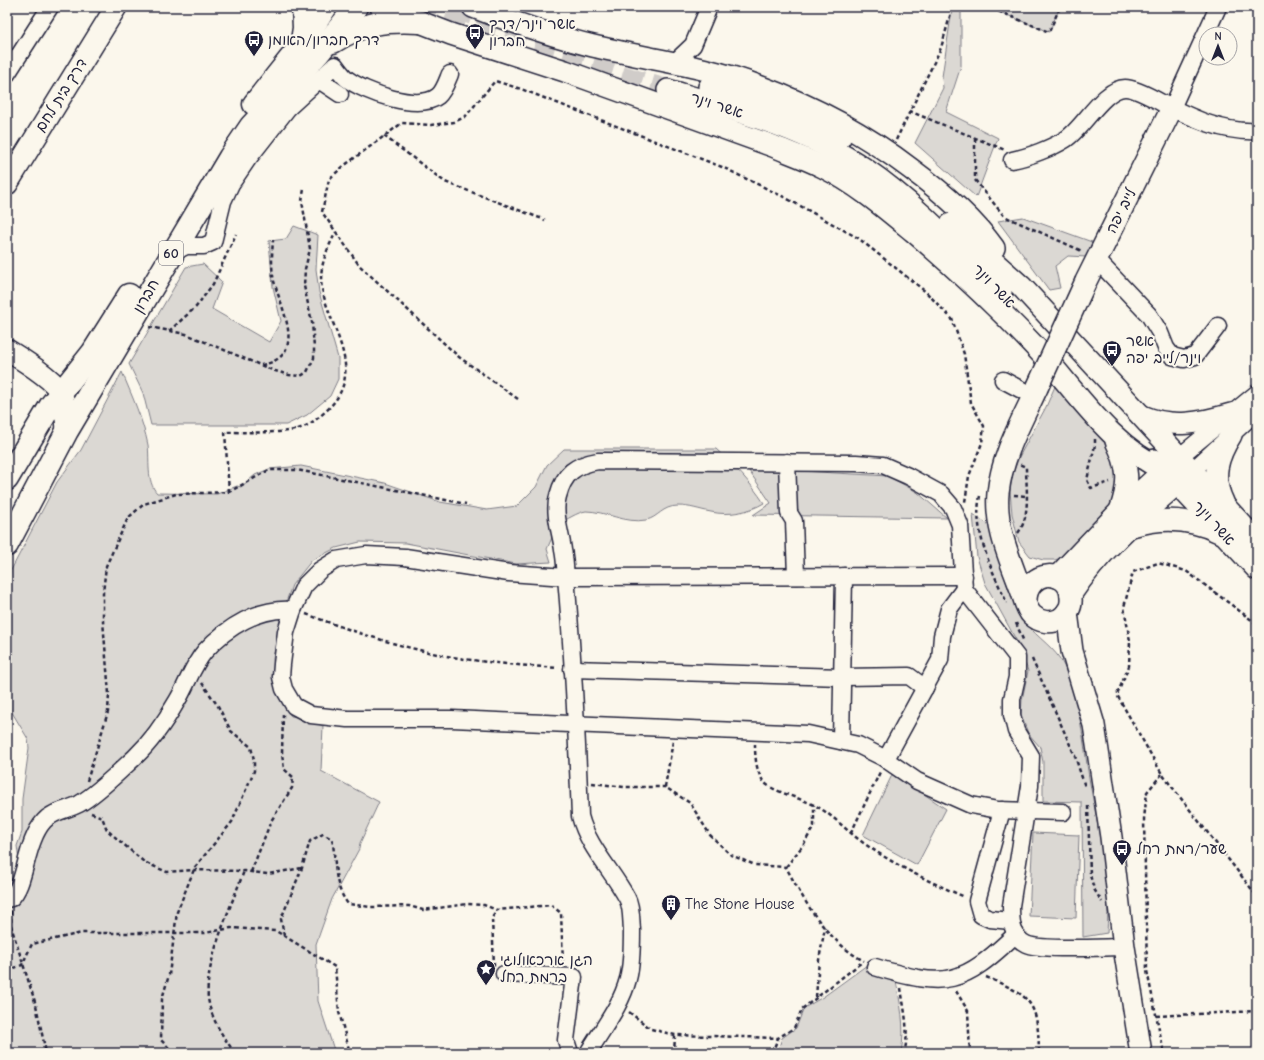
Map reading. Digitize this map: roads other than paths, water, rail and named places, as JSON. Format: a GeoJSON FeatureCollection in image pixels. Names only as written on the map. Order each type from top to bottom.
{"type":"FeatureCollection","features":[{"type":"Feature","properties":{"kind":"highway"},"geometry":{"type":"LineString","coordinates":[[303,7],[304,28],[310,50],[364,26],[390,21],[420,22]]}},
{"type":"Feature","properties":{"kind":"highway","name":"חברון"},"geometry":{"type":"LineString","coordinates":[[7,545],[67,430],[191,220],[251,126],[310,50],[326,7]]}},
{"type":"Feature","properties":{"kind":"highway","name":"חברון"},"geometry":{"type":"LineString","coordinates":[[7,478],[56,398],[106,332],[218,150],[310,50],[356,7]]}},
{"type":"Feature","properties":{"kind":"main road","name":"דרך בית לחם"},"geometry":{"type":"LineString","coordinates":[[7,184],[116,7]]}},
{"type":"Feature","properties":{"kind":"main road"},"geometry":{"type":"LineString","coordinates":[[381,7],[451,34],[565,71],[773,146],[802,157],[846,180],[894,216],[999,309],[1065,379],[1114,437],[1141,459],[1178,470]]}},
{"type":"Feature","properties":{"kind":"main road"},"geometry":{"type":"LineString","coordinates":[[473,7],[670,76],[760,86],[844,123],[890,153],[948,198],[992,245],[1021,286]]}},
{"type":"Feature","properties":{"kind":"main road","name":"אשר וינר"},"geometry":{"type":"LineString","coordinates":[[670,76],[728,92],[778,109],[814,124],[871,156],[909,184],[1021,286],[1141,416],[1225,535],[1257,569]]}},
{"type":"Feature","properties":{"kind":"main road","name":"אשר וינר"},"geometry":{"type":"LineString","coordinates":[[670,76],[731,109],[809,138],[844,156],[884,183],[926,219],[1178,470],[1226,508],[1257,541]]}},
{"type":"Feature","properties":{"kind":"main road","name":"לייב יפה"},"geometry":{"type":"LineString","coordinates":[[1017,604],[998,510],[1000,479],[1005,457],[1086,280],[1090,255],[1172,108]]}},
{"type":"Feature","properties":{"kind":"main road"},"geometry":{"type":"LineString","coordinates":[[7,350],[32,366],[65,408],[67,430]]}},
{"type":"Feature","properties":{"kind":"main road"},"geometry":{"type":"LineString","coordinates":[[7,361],[44,392],[56,398]]}},
{"type":"Feature","properties":{"kind":"main road"},"geometry":{"type":"LineString","coordinates":[[1141,416],[1154,422],[1182,424],[1231,414]]}},
{"type":"Feature","properties":{"kind":"main road"},"geometry":{"type":"LineString","coordinates":[[1226,508],[1218,491],[1216,474],[1218,460],[1231,435]]}},
{"type":"Feature","properties":{"kind":"main road"},"geometry":{"type":"LineString","coordinates":[[1114,437],[1127,468],[1126,518],[1088,570],[1058,620],[1052,622],[1040,620],[1017,604],[1031,583],[1050,577],[1126,518],[1178,470]]}},
{"type":"Feature","properties":{"kind":"main road"},"geometry":{"type":"LineString","coordinates":[[1126,518],[1181,520],[1209,527],[1225,535]]}},
{"type":"Feature","properties":{"kind":"main road"},"geometry":{"type":"LineString","coordinates":[[1003,540],[1020,560],[1066,584],[1069,603],[1072,651],[1094,725],[1112,837],[1124,946],[1141,1053]]}},
{"type":"Feature","properties":{"kind":"main road"},"geometry":{"type":"LineString","coordinates":[[1040,620],[1066,655],[1079,678]]}},
{"type":"Feature","properties":{"kind":"street"},"geometry":{"type":"LineString","coordinates":[[7,74],[50,7]]}},
{"type":"Feature","properties":{"kind":"street"},"geometry":{"type":"LineString","coordinates":[[670,76],[693,45],[710,7]]}},
{"type":"Feature","properties":{"kind":"street","name":"לייב יפה"},"geometry":{"type":"LineString","coordinates":[[1172,108],[1214,8]]}},
{"type":"Feature","properties":{"kind":"street"},"geometry":{"type":"LineString","coordinates":[[171,253],[186,246],[209,245],[213,242],[223,201],[231,184],[248,159],[288,108],[335,65],[346,78],[373,93],[394,99],[417,102],[429,100],[438,96],[443,90],[450,74]]}},
{"type":"Feature","properties":{"kind":"street"},"geometry":{"type":"LineString","coordinates":[[319,80],[340,94]]}},
{"type":"Feature","properties":{"kind":"street"},"geometry":{"type":"LineString","coordinates":[[1012,160],[1024,158],[1066,139],[1112,93],[1125,88],[1143,94],[1172,108],[1221,128],[1257,131]]}},
{"type":"Feature","properties":{"kind":"street"},"geometry":{"type":"LineString","coordinates":[[191,220],[190,226],[192,237],[200,245]]}},
{"type":"Feature","properties":{"kind":"street"},"geometry":{"type":"LineString","coordinates":[[1090,255],[1148,315],[1160,333],[1166,348],[1172,356],[1184,359],[1195,356],[1218,326]]}},
{"type":"Feature","properties":{"kind":"street"},"geometry":{"type":"LineString","coordinates":[[1003,380],[1035,392]]}},
{"type":"Feature","properties":{"kind":"street"},"geometry":{"type":"LineString","coordinates":[[1178,470],[1231,414],[1257,393]]}},
{"type":"Feature","properties":{"kind":"street"},"geometry":{"type":"LineString","coordinates":[[1178,470],[1231,435],[1257,411]]}},
{"type":"Feature","properties":{"kind":"street"},"geometry":{"type":"LineString","coordinates":[[588,1053],[619,1004],[629,978],[632,935],[631,914],[628,899],[583,828],[580,816],[576,725],[566,576],[564,552],[556,510],[557,498],[562,483],[572,471],[582,464],[598,461],[787,462],[883,465],[908,476],[941,494],[953,508],[960,525],[964,582],[1017,657],[1017,677],[1012,699],[1012,715],[1016,731],[1031,756],[1030,786],[1014,927],[993,955],[972,971],[960,977],[948,980],[927,980],[898,974],[870,964]]}},
{"type":"Feature","properties":{"kind":"street"},"geometry":{"type":"LineString","coordinates":[[787,462],[789,513],[794,521],[796,576]]}},
{"type":"Feature","properties":{"kind":"street"},"geometry":{"type":"LineString","coordinates":[[964,582],[844,576],[566,576],[509,573],[405,557],[366,555],[336,560],[320,570],[304,586],[293,610],[286,632],[281,677],[284,689],[294,706],[311,715],[347,719],[452,719],[808,734],[858,745],[886,759],[917,781],[971,805],[1002,810],[1063,812]]}},
{"type":"Feature","properties":{"kind":"street"},"geometry":{"type":"LineString","coordinates":[[841,741],[844,576]]}},
{"type":"Feature","properties":{"kind":"street"},"geometry":{"type":"LineString","coordinates":[[886,759],[940,660],[942,636],[949,609],[964,582]]}},
{"type":"Feature","properties":{"kind":"street"},"geometry":{"type":"LineString","coordinates":[[9,898],[19,887],[29,850],[36,832],[45,820],[56,813],[79,804],[130,761],[158,732],[178,701],[192,670],[205,652],[224,634],[249,618],[268,610],[293,610]]}},
{"type":"Feature","properties":{"kind":"street"},"geometry":{"type":"LineString","coordinates":[[572,669],[842,677],[909,676],[925,688]]}},
{"type":"Feature","properties":{"kind":"street"},"geometry":{"type":"LineString","coordinates":[[1002,810],[977,901],[981,915],[1014,927],[1026,944],[1033,946],[1124,946]]}},
{"type":"Feature","properties":{"kind":"street"},"geometry":{"type":"LineString","coordinates":[[504,974],[574,977],[566,1040],[570,1053]]}},
{"type":"Feature","properties":{"kind":"tunnel"},"geometry":{"type":"LineString","coordinates":[[453,7],[484,19]]}},
{"type":"Feature","properties":{"kind":"tunnel"},"geometry":{"type":"LineString","coordinates":[[415,10],[550,54],[668,90]]}},
{"type":"Feature","properties":{"kind":"place","name":"אשר וינר/דרך חברון"},"geometry":{"type":"Point","coordinates":[475,50]}},
{"type":"Feature","properties":{"kind":"place","name":"דרך חברון/האומן"},"geometry":{"type":"Point","coordinates":[254,57]}},
{"type":"Feature","properties":{"kind":"place","name":"אשר וינר/לייב יפה"},"geometry":{"type":"Point","coordinates":[1112,367]}},
{"type":"Feature","properties":{"kind":"place","name":"שער/רמת רחל"},"geometry":{"type":"Point","coordinates":[1122,866]}},
{"type":"Feature","properties":{"kind":"place","name":"The Stone House"},"geometry":{"type":"Point","coordinates":[671,921]}},
{"type":"Feature","properties":{"kind":"place","name":"הגן ארכאולוגי ברמת רחל"},"geometry":{"type":"Point","coordinates":[486,986]}}]}
